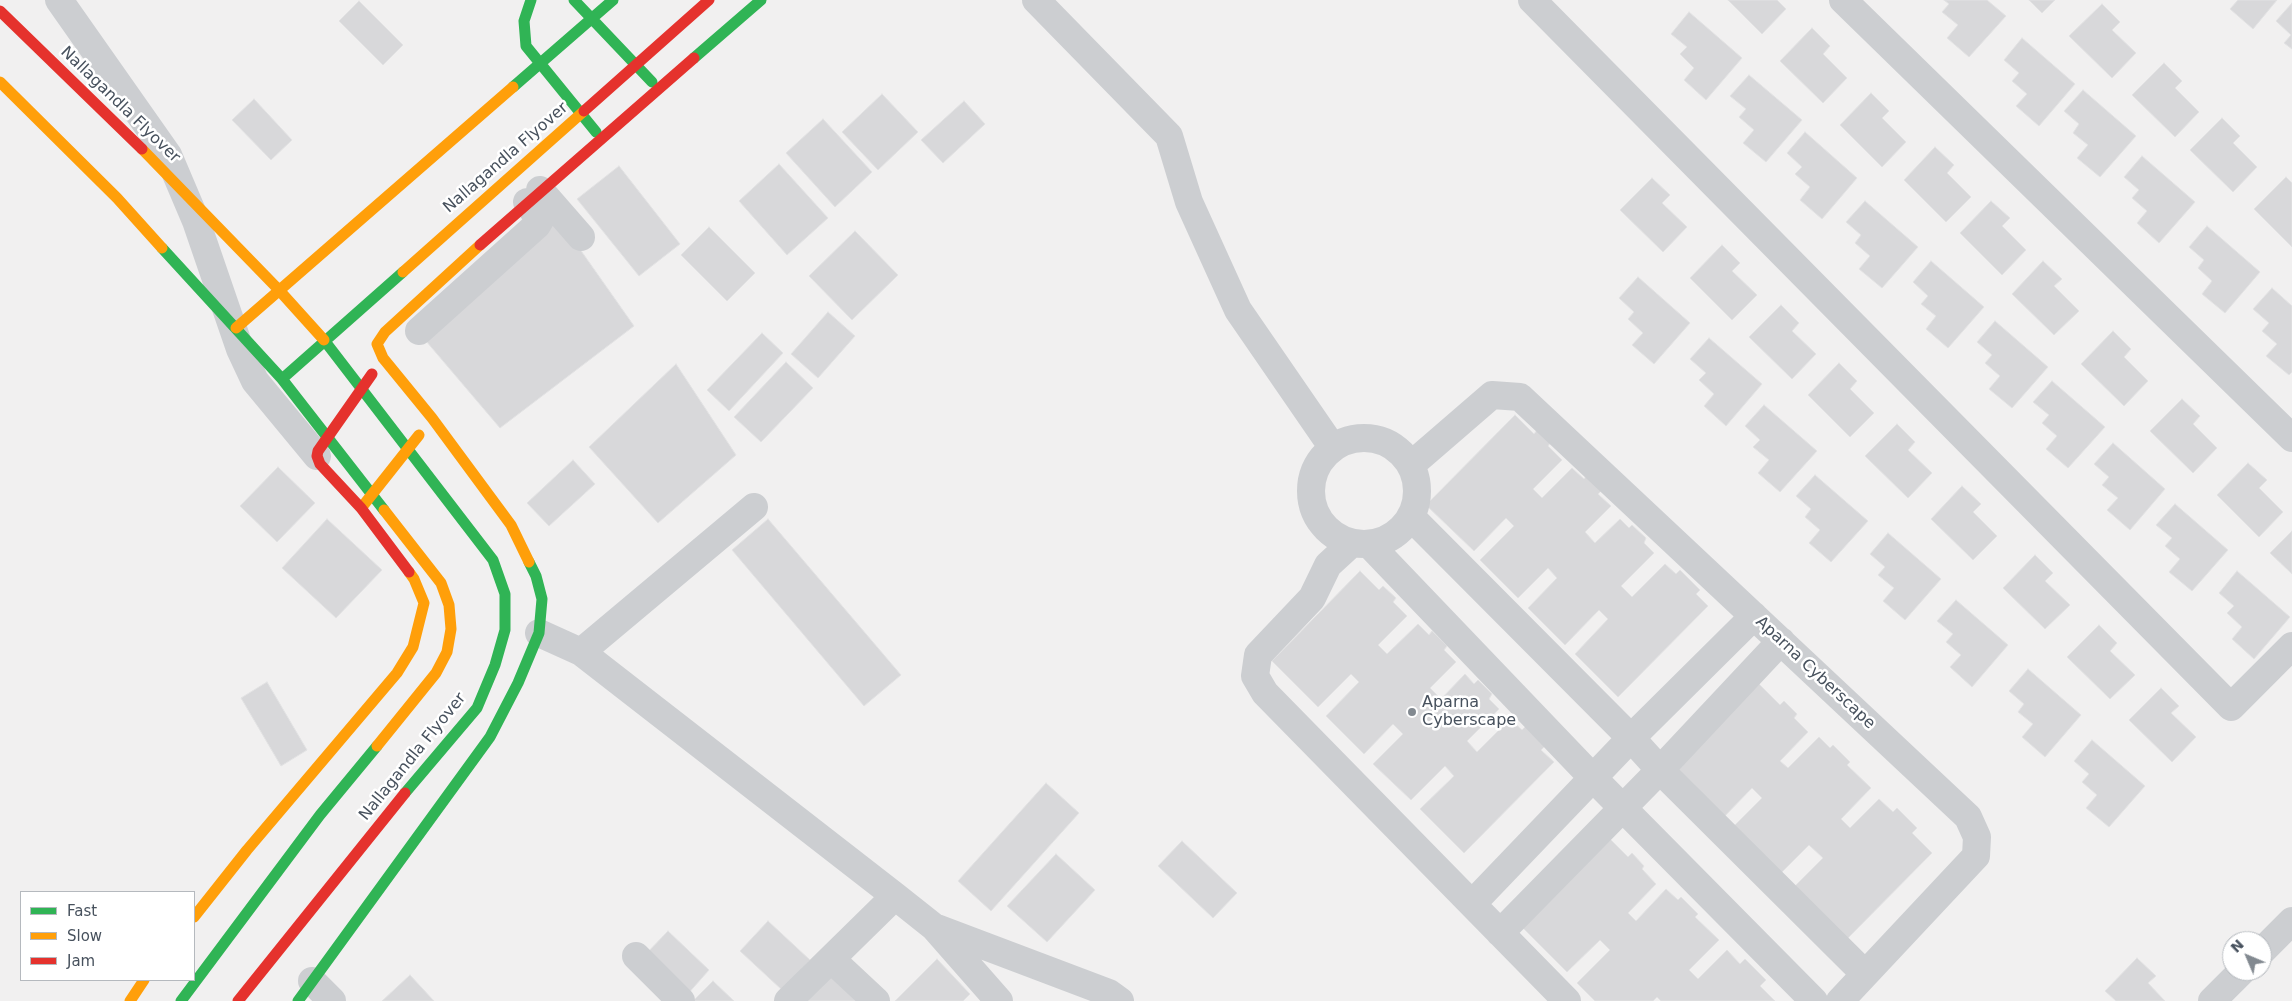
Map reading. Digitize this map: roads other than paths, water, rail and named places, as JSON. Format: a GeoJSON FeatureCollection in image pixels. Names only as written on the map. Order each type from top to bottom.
{"type":"FeatureCollection","features":[{"type":"Feature","properties":{"kind":"main road"},"geometry":{"type":"LineString","coordinates":[[531,0],[524,21],[526,46],[602,139]]}},
{"type":"Feature","properties":{"kind":"main road"},"geometry":{"type":"LineString","coordinates":[[574,0],[658,89]]}},
{"type":"Feature","properties":{"kind":"main road"},"geometry":{"type":"LineString","coordinates":[[236,328],[278,289],[613,0]]}},
{"type":"Feature","properties":{"kind":"main road","name":"Nallagandla Flyover"},"geometry":{"type":"LineString","coordinates":[[282,379],[709,0]]}},
{"type":"Feature","properties":{"kind":"main road"},"geometry":{"type":"LineString","coordinates":[[305,991],[490,736],[518,683],[539,633],[542,599],[536,576],[511,524],[432,418],[383,358],[377,344],[384,332],[534,196],[761,0]]}},
{"type":"Feature","properties":{"kind":"main road","name":"Nallagandla Flyover"},"geometry":{"type":"LineString","coordinates":[[0,11],[154,160],[278,289],[324,340],[492,560],[505,594],[504,630],[496,665],[477,708],[362,845],[238,1001]]}},
{"type":"Feature","properties":{"kind":"main road"},"geometry":{"type":"LineString","coordinates":[[0,82],[117,198],[282,379],[441,583],[449,605],[451,628],[447,652],[436,673],[320,815],[180,1001]]}},
{"type":"Feature","properties":{"kind":"main road"},"geometry":{"type":"LineString","coordinates":[[195,917],[247,850],[397,673],[413,647],[424,603],[414,579],[361,508],[320,464],[317,456],[318,450],[383,358]]}},
{"type":"Feature","properties":{"kind":"main road"},"geometry":{"type":"LineString","coordinates":[[361,508],[432,418]]}},
{"type":"Feature","properties":{"kind":"main road"},"geometry":{"type":"LineString","coordinates":[[130,1001],[143,981]]}},
{"type":"Feature","properties":{"kind":"street"},"geometry":{"type":"LineString","coordinates":[[59,0],[168,155],[196,221],[240,349],[255,381],[317,456]]}},
{"type":"Feature","properties":{"kind":"street"},"geometry":{"type":"LineString","coordinates":[[1036,0],[1169,136],[1189,202],[1238,310],[1332,448]]}},
{"type":"Feature","properties":{"kind":"street"},"geometry":{"type":"LineString","coordinates":[[1532,0],[2232,707],[2292,646]]}},
{"type":"Feature","properties":{"kind":"street"},"geometry":{"type":"LineString","coordinates":[[1843,0],[2292,438]]}},
{"type":"Feature","properties":{"kind":"street"},"geometry":{"type":"LineString","coordinates":[[534,196],[581,237]]}},
{"type":"Feature","properties":{"kind":"street"},"geometry":{"type":"LineString","coordinates":[[419,331],[537,225],[540,220],[534,196]]}},
{"type":"Feature","properties":{"kind":"street","name":"Aparna Cyberscape"},"geometry":{"type":"LineString","coordinates":[[1411,465],[1492,395],[1520,397],[1968,817],[1978,837],[1976,856],[1840,1001]]}},
{"type":"Feature","properties":{"kind":"street"},"geometry":{"type":"LineString","coordinates":[[1567,1001],[1277,706],[1265,693],[1255,676],[1258,655],[1312,598],[1328,565],[1360,544],[1386,540],[1400,531],[1411,517],[1417,500],[1417,482],[1411,465],[1400,451],[1384,442],[1367,438],[1349,440],[1332,448],[1320,461],[1313,476],[1311,494],[1315,510],[1323,525],[1336,536],[1360,544],[1814,1001]]}},
{"type":"Feature","properties":{"kind":"street"},"geometry":{"type":"LineString","coordinates":[[581,652],[754,507]]}},
{"type":"Feature","properties":{"kind":"street"},"geometry":{"type":"LineString","coordinates":[[1411,517],[1631,738],[1660,770],[1865,974]]}},
{"type":"Feature","properties":{"kind":"street"},"geometry":{"type":"LineString","coordinates":[[1472,904],[1592,777],[1754,616]]}},
{"type":"Feature","properties":{"kind":"street"},"geometry":{"type":"LineString","coordinates":[[539,633],[581,652],[934,927],[992,999]]}},
{"type":"Feature","properties":{"kind":"street"},"geometry":{"type":"LineString","coordinates":[[1500,933],[1660,770],[1780,641]]}},
{"type":"Feature","properties":{"kind":"street"},"geometry":{"type":"LineString","coordinates":[[788,1001],[895,896]]}},
{"type":"Feature","properties":{"kind":"street"},"geometry":{"type":"LineString","coordinates":[[2272,941],[2292,921]]}},
{"type":"Feature","properties":{"kind":"street"},"geometry":{"type":"LineString","coordinates":[[934,927],[1109,993],[1120,1001]]}},
{"type":"Feature","properties":{"kind":"street"},"geometry":{"type":"LineString","coordinates":[[636,956],[681,1001]]}},
{"type":"Feature","properties":{"kind":"street"},"geometry":{"type":"LineString","coordinates":[[830,959],[876,1001]]}},
{"type":"Feature","properties":{"kind":"street"},"geometry":{"type":"LineString","coordinates":[[2212,1001],[2232,981]]}},
{"type":"Feature","properties":{"kind":"street"},"geometry":{"type":"LineString","coordinates":[[305,991],[332,1001]]}},
{"type":"Feature","properties":{"kind":"place","name":"Aparna Cyberscape"},"geometry":{"type":"Point","coordinates":[1412,712]}}]}
